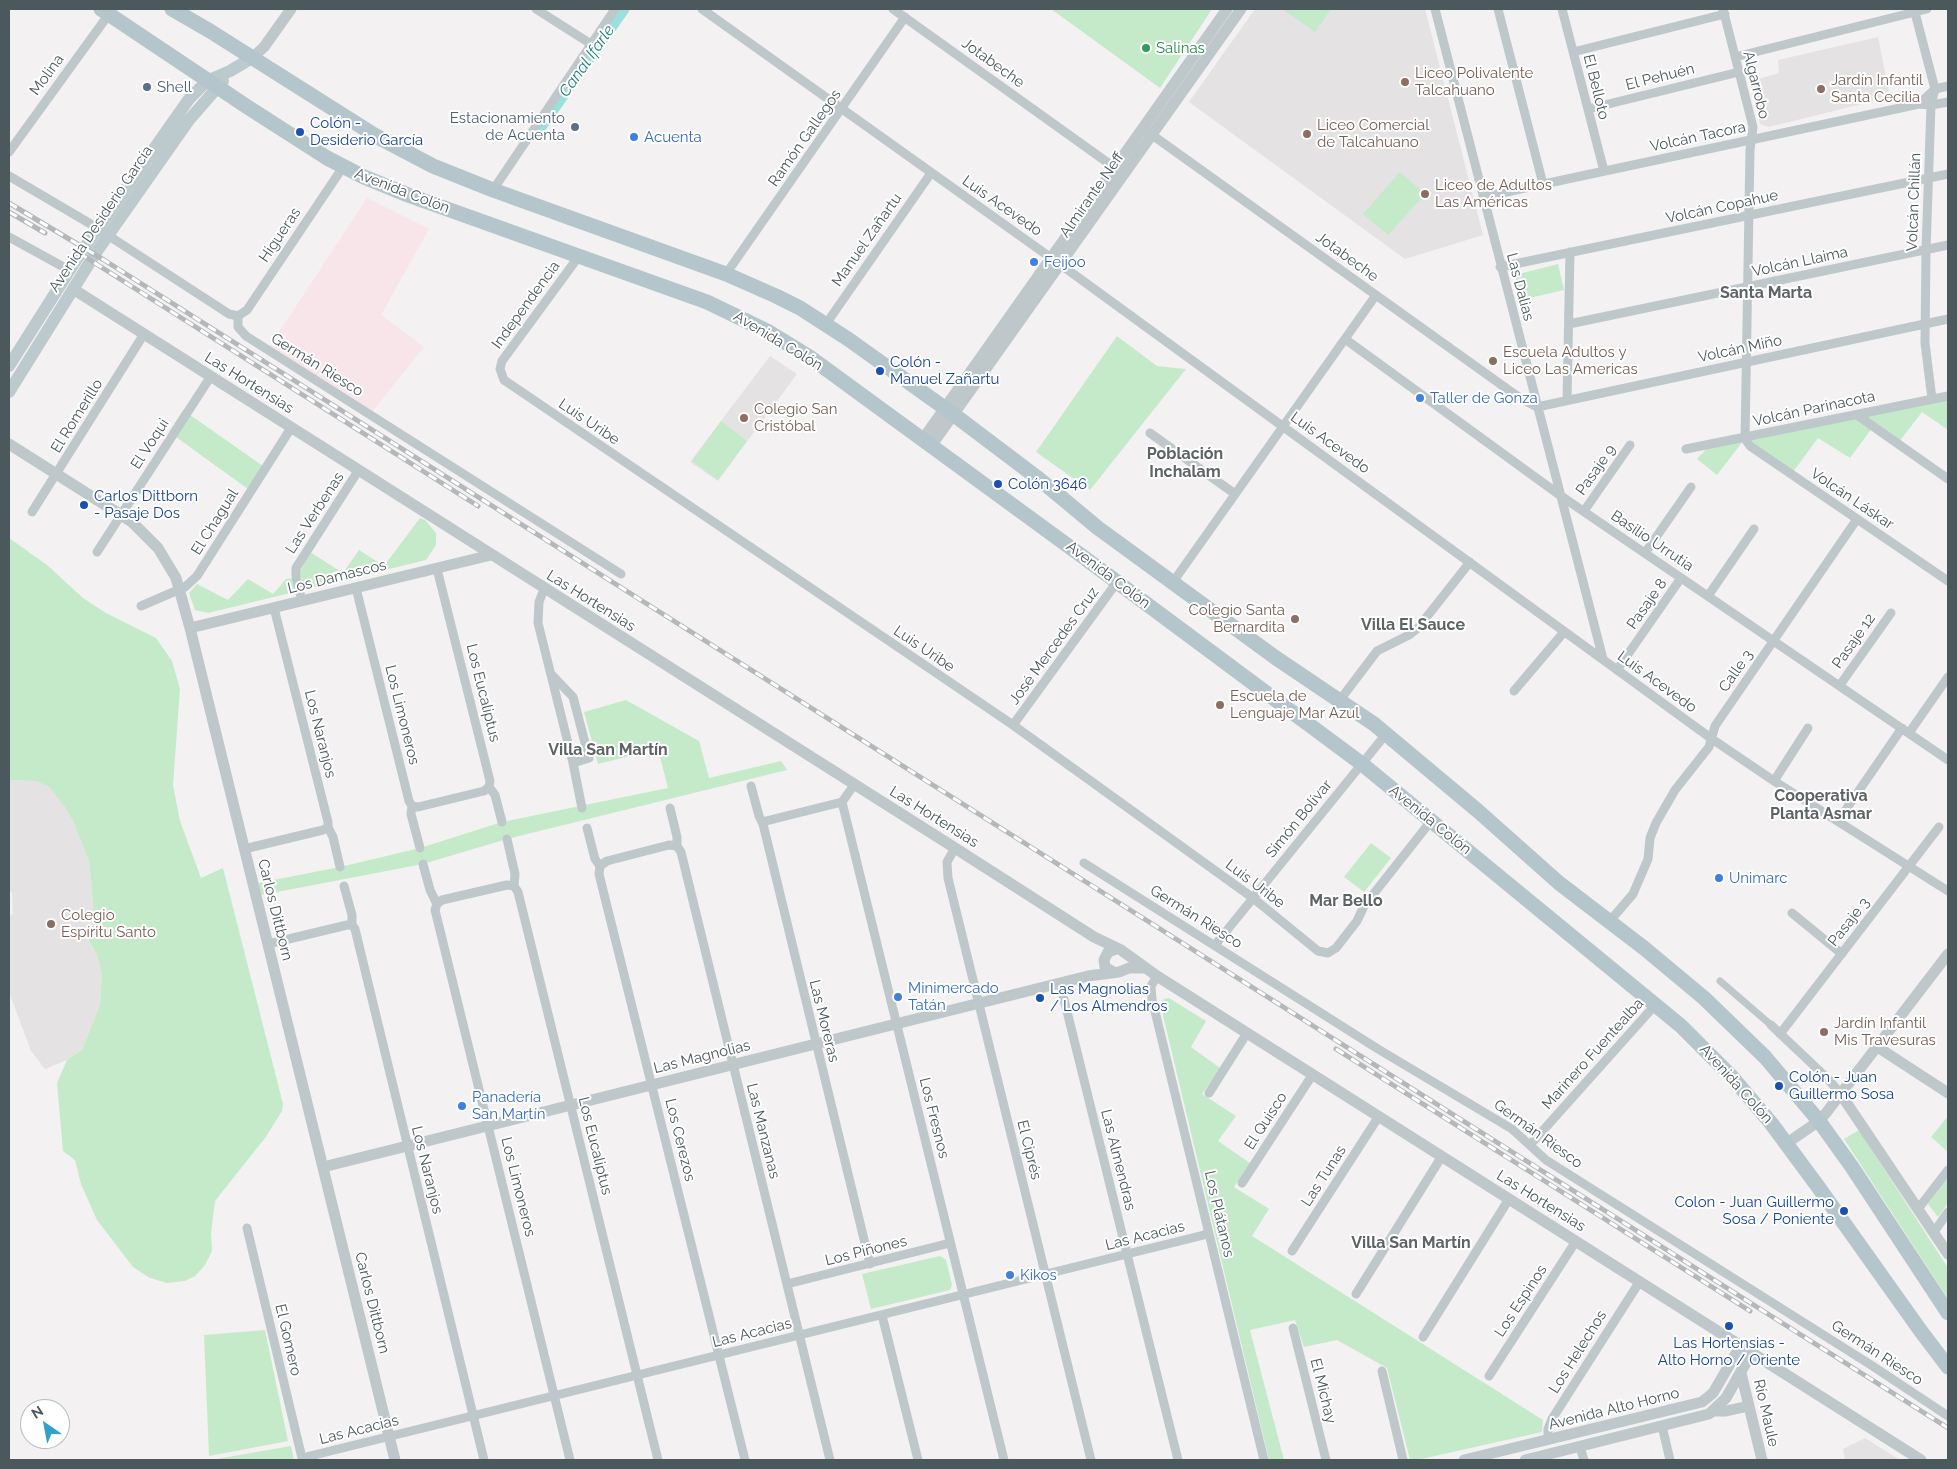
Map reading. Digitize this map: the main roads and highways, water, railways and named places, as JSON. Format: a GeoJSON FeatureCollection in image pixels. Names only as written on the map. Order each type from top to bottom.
{"type":"FeatureCollection","features":[{"type":"Feature","properties":{"kind":"main road"},"geometry":{"type":"LineString","coordinates":[[172,9],[394,146],[439,169],[726,274],[776,296],[826,324],[949,411],[1039,479],[1098,528],[1276,658],[1340,700],[1386,734],[1478,811],[1559,883],[1667,966],[1732,1023],[1778,1070],[1819,1121],[1852,1167],[1948,1313]]}},
{"type":"Feature","properties":{"kind":"main road","name":"Avenida Colón"},"geometry":{"type":"LineString","coordinates":[[105,11],[213,84],[343,167],[408,195],[707,302],[767,331],[810,358],[927,442],[1362,764],[1656,1004],[1701,1045],[1732,1077],[1787,1144],[1948,1367]]}},
{"type":"Feature","properties":{"kind":"main road","name":"Avenida Desiderio García"},"geometry":{"type":"LineString","coordinates":[[9,366],[69,270],[102,232],[155,156],[189,99],[252,58]]}},
{"type":"Feature","properties":{"kind":"main road","name":"Avenida Desiderio García"},"geometry":{"type":"LineString","coordinates":[[9,392],[73,289],[102,232]]}},
{"type":"Feature","properties":{"kind":"waterway","name":"Canal Ifarle"},"geometry":{"type":"LineString","coordinates":[[538,131],[624,9]]}},
{"type":"Feature","properties":{"kind":"railway"},"geometry":{"type":"LineString","coordinates":[[9,203],[104,260],[1948,1428]]}},
{"type":"Feature","properties":{"kind":"railway"},"geometry":{"type":"LineString","coordinates":[[9,212],[45,233]]}},
{"type":"Feature","properties":{"kind":"railway"},"geometry":{"type":"LineString","coordinates":[[79,253],[478,506]]}},
{"type":"Feature","properties":{"kind":"railway"},"geometry":{"type":"LineString","coordinates":[[1336,1049],[1750,1311]]}},
{"type":"Feature","properties":{"kind":"place","name":"Salinas"},"geometry":{"type":"Point","coordinates":[1146,48]}},
{"type":"Feature","properties":{"kind":"place","name":"Liceo Polivalente Talcahuano"},"geometry":{"type":"Point","coordinates":[1405,82]}},
{"type":"Feature","properties":{"kind":"place","name":"Shell"},"geometry":{"type":"Point","coordinates":[147,87]}},
{"type":"Feature","properties":{"kind":"place","name":"Jardín Infantil Santa Cecilia"},"geometry":{"type":"Point","coordinates":[1821,89]}},
{"type":"Feature","properties":{"kind":"place","name":"Estacionamiento de Acuenta"},"geometry":{"type":"Point","coordinates":[575,127]}},
{"type":"Feature","properties":{"kind":"place","name":"Colón - Desiderio García"},"geometry":{"type":"Point","coordinates":[300,132]}},
{"type":"Feature","properties":{"kind":"place","name":"Liceo Comercial de Talcahuano"},"geometry":{"type":"Point","coordinates":[1307,134]}},
{"type":"Feature","properties":{"kind":"place","name":"Acuenta"},"geometry":{"type":"Point","coordinates":[634,137]}},
{"type":"Feature","properties":{"kind":"place","name":"Liceo de Adultos Las Américas"},"geometry":{"type":"Point","coordinates":[1425,194]}},
{"type":"Feature","properties":{"kind":"place","name":"Feijoo"},"geometry":{"type":"Point","coordinates":[1034,262]}},
{"type":"Feature","properties":{"kind":"place","name":"Escuela Adultos y Liceo Las Americas"},"geometry":{"type":"Point","coordinates":[1493,361]}},
{"type":"Feature","properties":{"kind":"place","name":"Colón - Manuel Zañartu"},"geometry":{"type":"Point","coordinates":[880,371]}},
{"type":"Feature","properties":{"kind":"place","name":"Taller de Gonza"},"geometry":{"type":"Point","coordinates":[1420,398]}},
{"type":"Feature","properties":{"kind":"place","name":"Colegio San Cristóbal"},"geometry":{"type":"Point","coordinates":[744,418]}},
{"type":"Feature","properties":{"kind":"place","name":"Colón 3646"},"geometry":{"type":"Point","coordinates":[998,484]}},
{"type":"Feature","properties":{"kind":"place","name":"Carlos Dittborn - Pasaje Dos"},"geometry":{"type":"Point","coordinates":[84,505]}},
{"type":"Feature","properties":{"kind":"place","name":"Colegio Santa Bernardita"},"geometry":{"type":"Point","coordinates":[1295,619]}},
{"type":"Feature","properties":{"kind":"place","name":"Escuela de Lenguaje Mar Azul"},"geometry":{"type":"Point","coordinates":[1220,705]}},
{"type":"Feature","properties":{"kind":"place","name":"Unimarc"},"geometry":{"type":"Point","coordinates":[1719,878]}},
{"type":"Feature","properties":{"kind":"place","name":"Colegio Espíritu Santo"},"geometry":{"type":"Point","coordinates":[51,924]}},
{"type":"Feature","properties":{"kind":"place","name":"Minimercado Tatán"},"geometry":{"type":"Point","coordinates":[898,997]}},
{"type":"Feature","properties":{"kind":"place","name":"Las Magnolias / Los Almendros"},"geometry":{"type":"Point","coordinates":[1040,998]}},
{"type":"Feature","properties":{"kind":"place","name":"Jardín Infantil Mis Travesuras"},"geometry":{"type":"Point","coordinates":[1824,1032]}},
{"type":"Feature","properties":{"kind":"place","name":"Colón - Juan Guillermo Sosa"},"geometry":{"type":"Point","coordinates":[1779,1086]}},
{"type":"Feature","properties":{"kind":"place","name":"Panadería San Martín"},"geometry":{"type":"Point","coordinates":[462,1106]}},
{"type":"Feature","properties":{"kind":"place","name":"Colon - Juan Guillermo Sosa / Poniente"},"geometry":{"type":"Point","coordinates":[1844,1211]}},
{"type":"Feature","properties":{"kind":"place","name":"Kikos"},"geometry":{"type":"Point","coordinates":[1010,1275]}},
{"type":"Feature","properties":{"kind":"place","name":"Las Hortensias - Alto Horno / Oriente"},"geometry":{"type":"Point","coordinates":[1729,1326]}},
{"type":"Feature","properties":{"kind":"district","name":"Santa Marta"},"geometry":{"type":"Point","coordinates":[1766,293]}},
{"type":"Feature","properties":{"kind":"district","name":"Población Inchalam"},"geometry":{"type":"Point","coordinates":[1185,463]}},
{"type":"Feature","properties":{"kind":"district","name":"Villa El Sauce"},"geometry":{"type":"Point","coordinates":[1413,625]}},
{"type":"Feature","properties":{"kind":"district","name":"Villa San Martín"},"geometry":{"type":"Point","coordinates":[608,750]}},
{"type":"Feature","properties":{"kind":"district","name":"Cooperativa Planta Asmar"},"geometry":{"type":"Point","coordinates":[1821,805]}},
{"type":"Feature","properties":{"kind":"district","name":"Mar Bello"},"geometry":{"type":"Point","coordinates":[1346,901]}},
{"type":"Feature","properties":{"kind":"district","name":"Villa San Martín"},"geometry":{"type":"Point","coordinates":[1411,1243]}}]}
